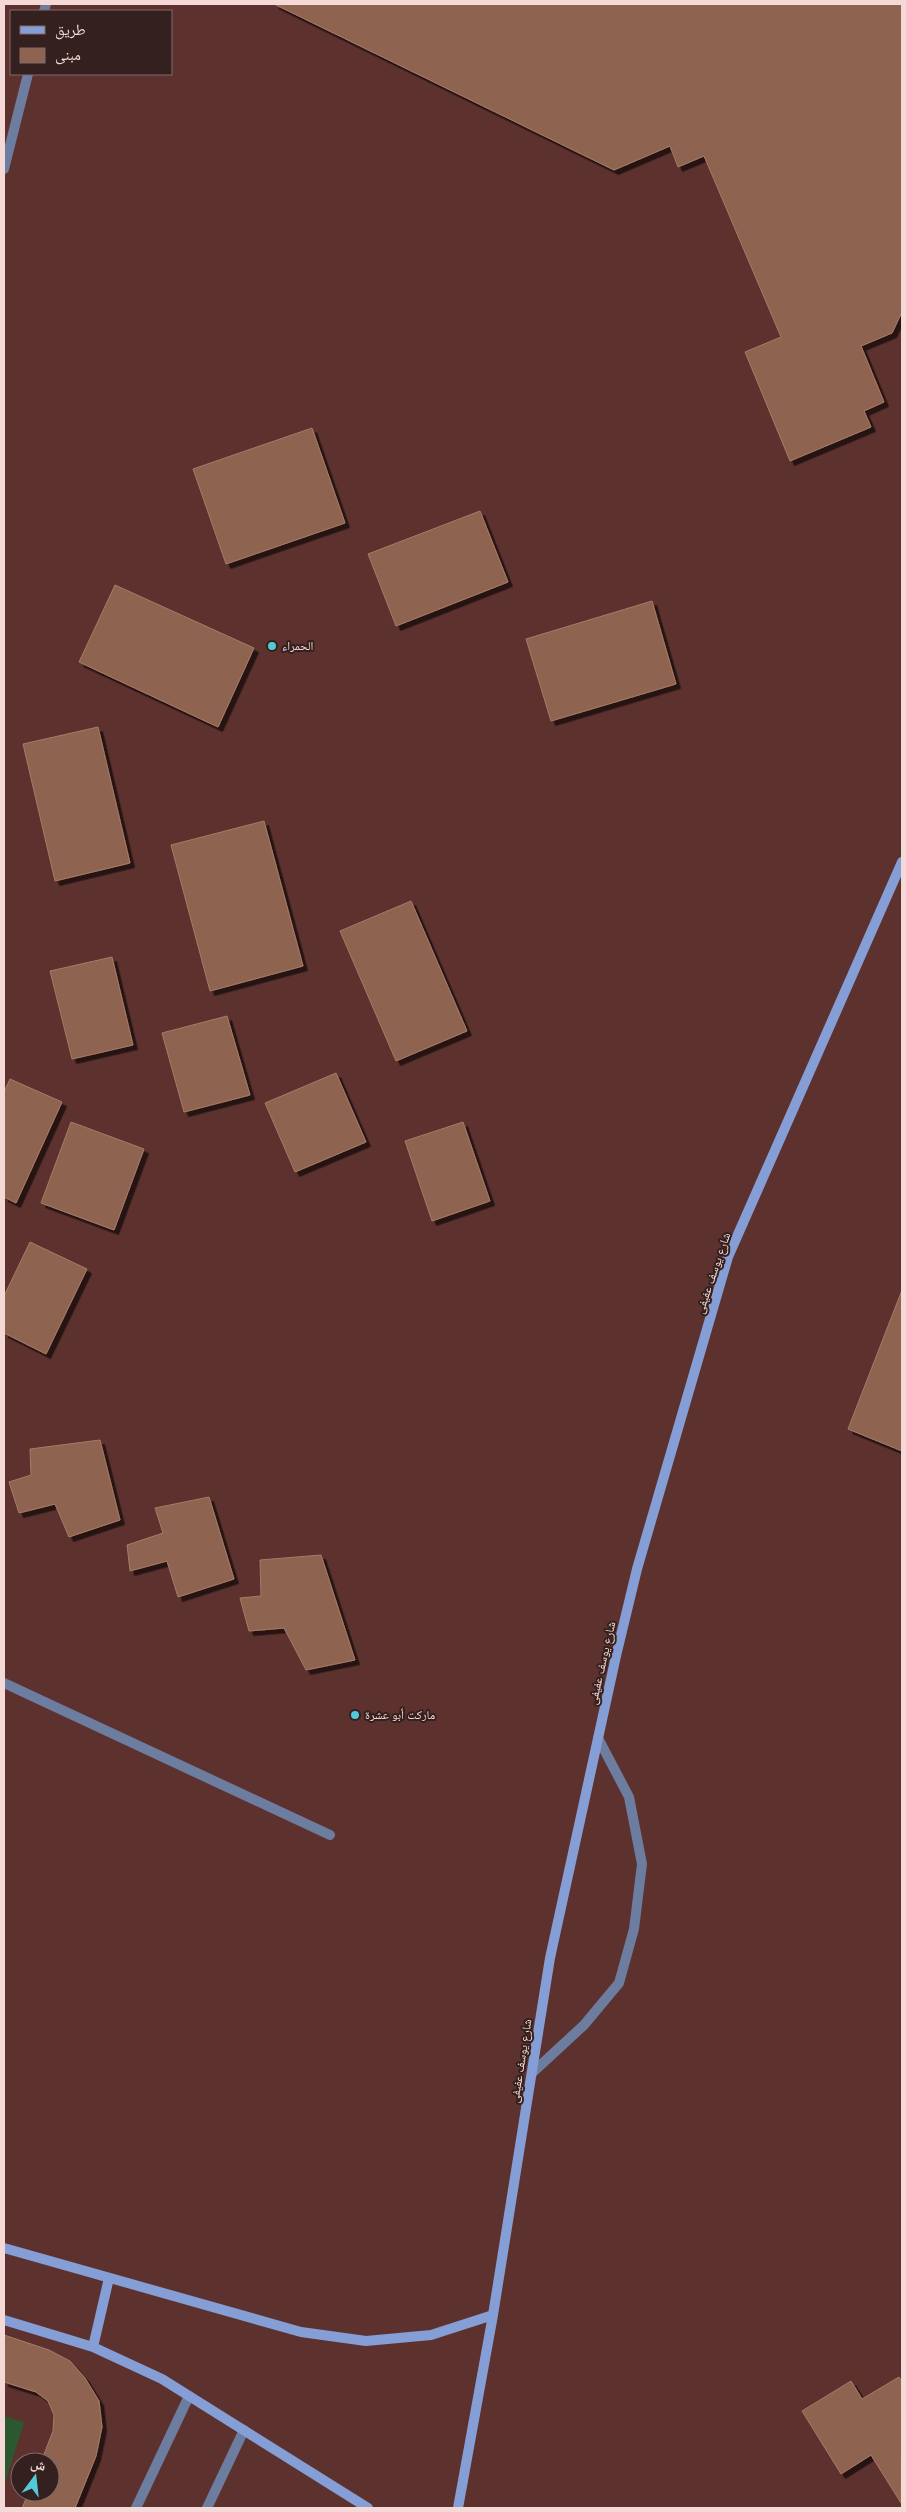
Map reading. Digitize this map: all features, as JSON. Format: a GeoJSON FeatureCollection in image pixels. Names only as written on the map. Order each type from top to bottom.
{"type":"FeatureCollection","features":[{"type":"Feature","properties":{"kind":"street","name":"شارع يوسف عفيفى"},"geometry":{"type":"LineString","coordinates":[[458,2508],[493,2315],[550,1958],[637,1569],[728,1257],[902,862]]}},
{"type":"Feature","properties":{"kind":"street"},"geometry":{"type":"LineString","coordinates":[[4,2248],[300,2332],[366,2341],[431,2336],[493,2315]]}},
{"type":"Feature","properties":{"kind":"street"},"geometry":{"type":"LineString","coordinates":[[94,2347],[109,2278]]}},
{"type":"Feature","properties":{"kind":"street"},"geometry":{"type":"LineString","coordinates":[[4,2320],[94,2347],[162,2379],[368,2508]]}},
{"type":"Feature","properties":{"kind":"lane"},"geometry":{"type":"LineString","coordinates":[[4,169],[28,75]]}},
{"type":"Feature","properties":{"kind":"lane"},"geometry":{"type":"LineString","coordinates":[[4,1683],[330,1835]]}},
{"type":"Feature","properties":{"kind":"lane"},"geometry":{"type":"LineString","coordinates":[[532,2073],[584,2025],[619,1983],[634,1929],[642,1864],[629,1798],[598,1738]]}},
{"type":"Feature","properties":{"kind":"lane"},"geometry":{"type":"LineString","coordinates":[[136,2508],[189,2396]]}},
{"type":"Feature","properties":{"kind":"lane"},"geometry":{"type":"LineString","coordinates":[[207,2508],[244,2430]]}},
{"type":"Feature","properties":{"kind":"green space"},"geometry":{"type":"Polygon","coordinates":[[[4,2416],[24,2422],[15,2452],[10,2452],[10,2468],[4,2487],[4,2416]]]}},
{"type":"Feature","properties":{"kind":"building"},"geometry":{"type":"Polygon","coordinates":[[[274,4],[902,4],[902,312],[892,333],[861,346],[884,402],[864,411],[871,427],[790,461],[745,352],[781,337],[704,156],[678,167],[670,146],[614,170],[274,4]]]}},
{"type":"Feature","properties":{"kind":"building"},"geometry":{"type":"Polygon","coordinates":[[[312,428],[345,523],[226,564],[193,469],[312,428]]]}},
{"type":"Feature","properties":{"kind":"building"},"geometry":{"type":"Polygon","coordinates":[[[480,511],[508,582],[396,626],[368,554],[480,511]]]}},
{"type":"Feature","properties":{"kind":"building"},"geometry":{"type":"Polygon","coordinates":[[[115,585],[254,648],[218,727],[79,662],[115,585]]]}},
{"type":"Feature","properties":{"kind":"building"},"geometry":{"type":"Polygon","coordinates":[[[652,601],[676,684],[551,721],[526,639],[652,601]]]}},
{"type":"Feature","properties":{"kind":"building"},"geometry":{"type":"Polygon","coordinates":[[[98,727],[130,863],[55,881],[23,744],[98,727]]]}},
{"type":"Feature","properties":{"kind":"building"},"geometry":{"type":"Polygon","coordinates":[[[264,821],[303,966],[210,991],[171,845],[264,821]]]}},
{"type":"Feature","properties":{"kind":"building"},"geometry":{"type":"Polygon","coordinates":[[[411,901],[467,1031],[396,1061],[340,931],[411,901]]]}},
{"type":"Feature","properties":{"kind":"building"},"geometry":{"type":"Polygon","coordinates":[[[112,957],[133,1045],[72,1059],[50,971],[112,957]]]}},
{"type":"Feature","properties":{"kind":"building"},"geometry":{"type":"Polygon","coordinates":[[[227,1016],[250,1095],[184,1112],[162,1033],[227,1016]]]}},
{"type":"Feature","properties":{"kind":"building"},"geometry":{"type":"Polygon","coordinates":[[[336,1073],[366,1142],[295,1172],[265,1103],[336,1073]]]}},
{"type":"Feature","properties":{"kind":"building"},"geometry":{"type":"Polygon","coordinates":[[[10,1079],[62,1102],[16,1203],[4,1197],[4,1092],[10,1079]]]}},
{"type":"Feature","properties":{"kind":"building"},"geometry":{"type":"Polygon","coordinates":[[[71,1122],[144,1149],[114,1230],[41,1203],[71,1122]]]}},
{"type":"Feature","properties":{"kind":"building"},"geometry":{"type":"Polygon","coordinates":[[[463,1122],[490,1201],[432,1221],[405,1141],[463,1122]]]}},
{"type":"Feature","properties":{"kind":"building"},"geometry":{"type":"Polygon","coordinates":[[[30,1242],[87,1269],[46,1354],[4,1333],[4,1296],[30,1242]]]}},
{"type":"Feature","properties":{"kind":"building"},"geometry":{"type":"Polygon","coordinates":[[[902,1290],[902,1451],[848,1429],[902,1290]]]}},
{"type":"Feature","properties":{"kind":"building"},"geometry":{"type":"Polygon","coordinates":[[[100,1440],[120,1520],[69,1537],[55,1504],[19,1513],[9,1482],[31,1475],[30,1449],[100,1440]]]}},
{"type":"Feature","properties":{"kind":"building"},"geometry":{"type":"Polygon","coordinates":[[[209,1497],[234,1579],[178,1597],[167,1561],[130,1571],[127,1545],[163,1533],[155,1508],[209,1497]]]}},
{"type":"Feature","properties":{"kind":"building"},"geometry":{"type":"Polygon","coordinates":[[[321,1555],[355,1660],[306,1670],[284,1628],[249,1631],[240,1598],[261,1596],[260,1560],[321,1555]]]}},
{"type":"Feature","properties":{"kind":"building"},"geometry":{"type":"Polygon","coordinates":[[[4,2335],[49,2350],[70,2361],[85,2378],[99,2401],[102,2427],[96,2456],[75,2508],[22,2508],[25,2502],[60,2502],[60,2452],[45,2452],[53,2431],[54,2415],[48,2401],[36,2392],[4,2382],[4,2335]]]}},
{"type":"Feature","properties":{"kind":"building"},"geometry":{"type":"Polygon","coordinates":[[[899,2377],[902,2382],[901,2503],[871,2455],[841,2474],[802,2411],[851,2381],[862,2399],[899,2377]]]}},
{"type":"Feature","properties":{"kind":"place","name":"الحمراء"},"geometry":{"type":"Point","coordinates":[272,646]}},
{"type":"Feature","properties":{"kind":"place","name":"ماركت أبو عشرة"},"geometry":{"type":"Point","coordinates":[355,1715]}}]}
